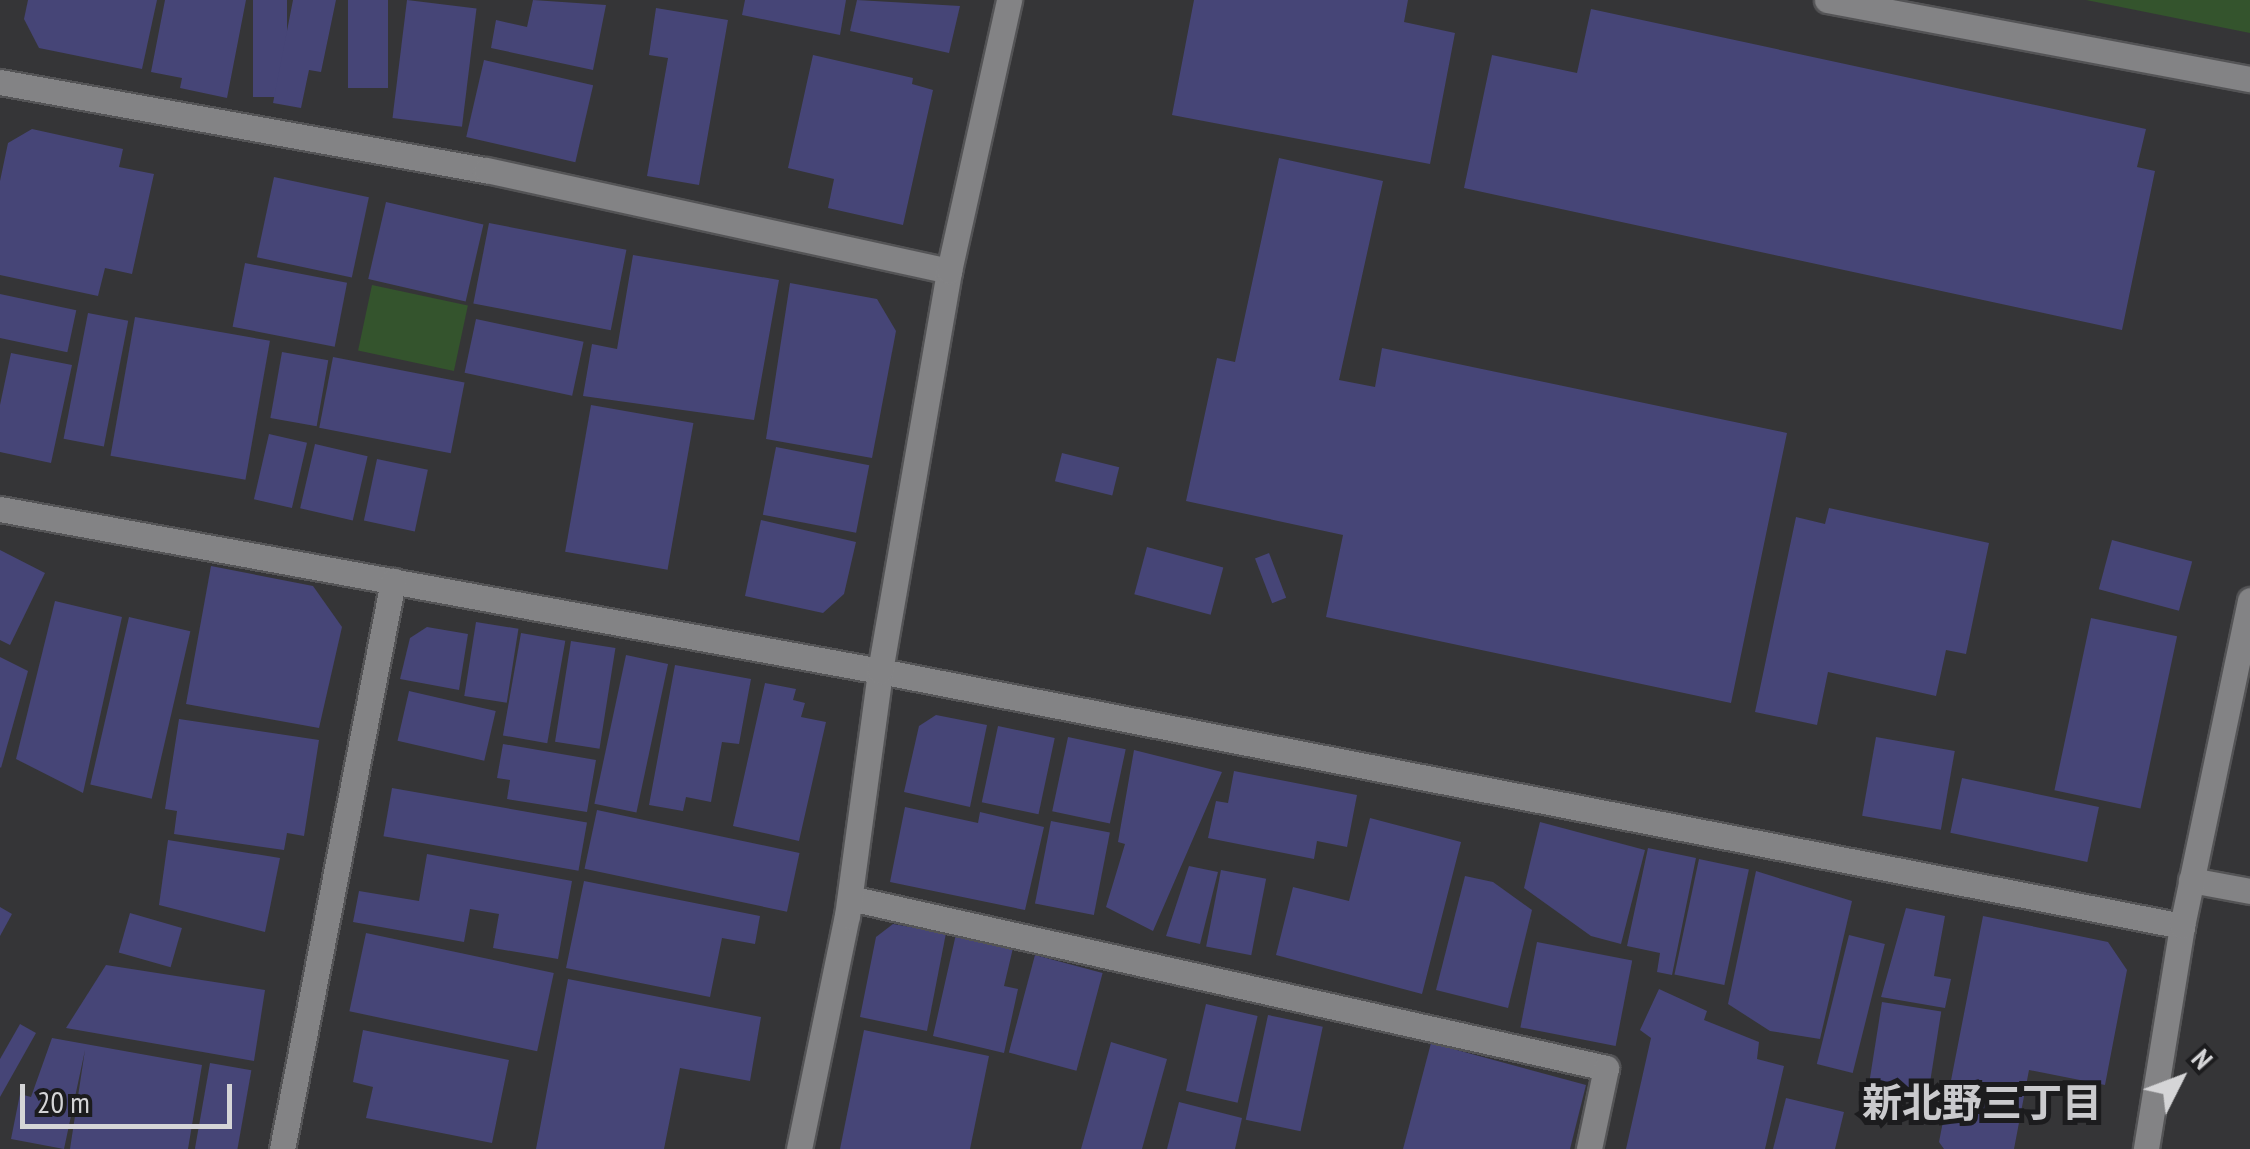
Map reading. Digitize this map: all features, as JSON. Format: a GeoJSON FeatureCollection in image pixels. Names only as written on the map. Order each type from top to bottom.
{"type":"FeatureCollection","features":[{"type":"Feature","properties":{"kind":"street"},"geometry":{"type":"LineString","coordinates":[[799,1149],[850,898],[880,671],[949,271],[1009,0]]}},
{"type":"Feature","properties":{"kind":"street"},"geometry":{"type":"LineString","coordinates":[[1827,0],[2250,79]]}},
{"type":"Feature","properties":{"kind":"street"},"geometry":{"type":"LineString","coordinates":[[0,82],[486,170],[949,271]]}},
{"type":"Feature","properties":{"kind":"street"},"geometry":{"type":"LineString","coordinates":[[0,509],[880,671],[2182,926]]}},
{"type":"Feature","properties":{"kind":"street"},"geometry":{"type":"LineString","coordinates":[[282,1149],[393,581]]}},
{"type":"Feature","properties":{"kind":"street"},"geometry":{"type":"LineString","coordinates":[[2146,1149],[2182,926],[2250,600]]}},
{"type":"Feature","properties":{"kind":"street"},"geometry":{"type":"LineString","coordinates":[[2191,880],[2250,891]]}},
{"type":"Feature","properties":{"kind":"street"},"geometry":{"type":"LineString","coordinates":[[850,898],[1606,1068],[1589,1149]]}},
{"type":"Feature","properties":{"kind":"green space"},"geometry":{"type":"Polygon","coordinates":[[[2086,0],[2250,0],[2250,33],[2086,0]]]}},
{"type":"Feature","properties":{"kind":"green space"},"geometry":{"type":"Polygon","coordinates":[[[372,285],[468,305],[454,371],[358,351],[372,285]]]}},
{"type":"Feature","properties":{"kind":"building"},"geometry":{"type":"Polygon","coordinates":[[[28,0],[157,0],[142,69],[39,48],[24,19],[28,0]]]}},
{"type":"Feature","properties":{"kind":"building"},"geometry":{"type":"Polygon","coordinates":[[[165,0],[246,0],[227,98],[180,88],[182,78],[151,72],[165,0]]]}},
{"type":"Feature","properties":{"kind":"building"},"geometry":{"type":"Polygon","coordinates":[[[253,0],[287,0],[287,97],[253,97],[253,0]]]}},
{"type":"Feature","properties":{"kind":"building"},"geometry":{"type":"Polygon","coordinates":[[[293,0],[336,0],[321,72],[309,70],[301,108],[273,103],[293,0]]]}},
{"type":"Feature","properties":{"kind":"building"},"geometry":{"type":"Polygon","coordinates":[[[348,0],[388,0],[388,88],[348,88],[348,0]]]}},
{"type":"Feature","properties":{"kind":"building"},"geometry":{"type":"Polygon","coordinates":[[[407,0],[476,9],[462,127],[392,118],[407,0]]]}},
{"type":"Feature","properties":{"kind":"building"},"geometry":{"type":"Polygon","coordinates":[[[533,0],[606,5],[593,70],[491,48],[496,20],[527,27],[533,0]]]}},
{"type":"Feature","properties":{"kind":"building"},"geometry":{"type":"Polygon","coordinates":[[[745,0],[846,0],[840,35],[742,15],[745,0]]]}},
{"type":"Feature","properties":{"kind":"building"},"geometry":{"type":"Polygon","coordinates":[[[857,0],[960,6],[949,53],[850,31],[857,0]]]}},
{"type":"Feature","properties":{"kind":"building"},"geometry":{"type":"Polygon","coordinates":[[[1194,0],[1408,0],[1404,22],[1455,33],[1430,164],[1172,115],[1194,0]]]}},
{"type":"Feature","properties":{"kind":"building"},"geometry":{"type":"Polygon","coordinates":[[[656,8],[728,20],[699,185],[647,176],[668,58],[649,55],[656,8]]]}},
{"type":"Feature","properties":{"kind":"building"},"geometry":{"type":"Polygon","coordinates":[[[1591,9],[2146,129],[2137,167],[2155,171],[2122,330],[1464,188],[1492,55],[1577,73],[1591,9]]]}},
{"type":"Feature","properties":{"kind":"building"},"geometry":{"type":"Polygon","coordinates":[[[813,55],[913,78],[912,84],[933,90],[903,225],[828,208],[834,179],[788,168],[813,55]]]}},
{"type":"Feature","properties":{"kind":"building"},"geometry":{"type":"Polygon","coordinates":[[[484,60],[593,85],[575,162],[466,137],[484,60]]]}},
{"type":"Feature","properties":{"kind":"building"},"geometry":{"type":"Polygon","coordinates":[[[32,129],[123,149],[119,167],[154,174],[132,274],[105,268],[98,296],[0,275],[0,181],[8,143],[32,129]]]}},
{"type":"Feature","properties":{"kind":"building"},"geometry":{"type":"Polygon","coordinates":[[[1279,158],[1383,181],[1339,380],[1375,387],[1382,348],[1787,433],[1731,703],[1326,617],[1343,535],[1186,501],[1217,358],[1235,362],[1279,158]]]}},
{"type":"Feature","properties":{"kind":"building"},"geometry":{"type":"Polygon","coordinates":[[[274,177],[369,197],[352,277],[257,257],[274,177]]]}},
{"type":"Feature","properties":{"kind":"building"},"geometry":{"type":"Polygon","coordinates":[[[386,202],[483,224],[466,301],[368,279],[386,202]]]}},
{"type":"Feature","properties":{"kind":"building"},"geometry":{"type":"Polygon","coordinates":[[[489,223],[626,250],[611,330],[473,303],[489,223]]]}},
{"type":"Feature","properties":{"kind":"building"},"geometry":{"type":"Polygon","coordinates":[[[633,255],[779,280],[754,420],[583,396],[592,344],[617,349],[633,255]]]}},
{"type":"Feature","properties":{"kind":"building"},"geometry":{"type":"Polygon","coordinates":[[[245,263],[347,283],[335,347],[233,327],[245,263]]]}},
{"type":"Feature","properties":{"kind":"building"},"geometry":{"type":"Polygon","coordinates":[[[790,283],[877,299],[896,331],[872,458],[766,439],[790,283]]]}},
{"type":"Feature","properties":{"kind":"building"},"geometry":{"type":"Polygon","coordinates":[[[0,294],[76,310],[67,352],[0,338],[0,294]]]}},
{"type":"Feature","properties":{"kind":"building"},"geometry":{"type":"Polygon","coordinates":[[[88,313],[128,321],[104,446],[64,439],[88,313]]]}},
{"type":"Feature","properties":{"kind":"building"},"geometry":{"type":"Polygon","coordinates":[[[135,317],[270,341],[245,480],[111,456],[135,317]]]}},
{"type":"Feature","properties":{"kind":"building"},"geometry":{"type":"Polygon","coordinates":[[[476,319],[584,342],[572,396],[465,373],[476,319]]]}},
{"type":"Feature","properties":{"kind":"building"},"geometry":{"type":"Polygon","coordinates":[[[282,352],[328,360],[317,426],[270,418],[282,352]]]}},
{"type":"Feature","properties":{"kind":"building"},"geometry":{"type":"Polygon","coordinates":[[[11,353],[72,365],[51,463],[0,452],[0,405],[11,353]]]}},
{"type":"Feature","properties":{"kind":"building"},"geometry":{"type":"Polygon","coordinates":[[[333,357],[465,383],[451,453],[319,428],[333,357]]]}},
{"type":"Feature","properties":{"kind":"building"},"geometry":{"type":"Polygon","coordinates":[[[591,405],[693,423],[668,570],[565,552],[591,405]]]}},
{"type":"Feature","properties":{"kind":"building"},"geometry":{"type":"Polygon","coordinates":[[[269,434],[307,443],[292,508],[254,499],[269,434]]]}},
{"type":"Feature","properties":{"kind":"building"},"geometry":{"type":"Polygon","coordinates":[[[315,444],[368,456],[353,520],[300,508],[315,444]]]}},
{"type":"Feature","properties":{"kind":"building"},"geometry":{"type":"Polygon","coordinates":[[[776,447],[869,465],[856,533],[763,515],[776,447]]]}},
{"type":"Feature","properties":{"kind":"building"},"geometry":{"type":"Polygon","coordinates":[[[1062,453],[1119,467],[1112,495],[1055,481],[1062,453]]]}},
{"type":"Feature","properties":{"kind":"building"},"geometry":{"type":"Polygon","coordinates":[[[377,459],[428,470],[415,531],[364,521],[377,459]]]}},
{"type":"Feature","properties":{"kind":"building"},"geometry":{"type":"Polygon","coordinates":[[[1829,508],[1989,543],[1966,654],[1946,650],[1936,696],[1828,672],[1817,725],[1755,712],[1796,517],[1825,524],[1829,508]]]}},
{"type":"Feature","properties":{"kind":"building"},"geometry":{"type":"Polygon","coordinates":[[[761,520],[856,542],[844,594],[823,613],[745,596],[761,520]]]}},
{"type":"Feature","properties":{"kind":"building"},"geometry":{"type":"Polygon","coordinates":[[[2112,540],[2192,561],[2179,611],[2099,589],[2112,540]]]}},
{"type":"Feature","properties":{"kind":"building"},"geometry":{"type":"Polygon","coordinates":[[[1147,547],[1223,567],[1211,615],[1134,594],[1147,547]]]}},
{"type":"Feature","properties":{"kind":"building"},"geometry":{"type":"Polygon","coordinates":[[[0,550],[45,573],[10,645],[0,640],[0,550]]]}},
{"type":"Feature","properties":{"kind":"building"},"geometry":{"type":"Polygon","coordinates":[[[1269,553],[1286,598],[1272,603],[1255,558],[1269,553]]]}},
{"type":"Feature","properties":{"kind":"building"},"geometry":{"type":"Polygon","coordinates":[[[211,566],[313,586],[342,627],[319,728],[186,704],[211,566]]]}},
{"type":"Feature","properties":{"kind":"building"},"geometry":{"type":"Polygon","coordinates":[[[55,601],[122,617],[83,793],[16,759],[55,601]]]}},
{"type":"Feature","properties":{"kind":"building"},"geometry":{"type":"Polygon","coordinates":[[[129,617],[190,631],[152,799],[90,785],[129,617]]]}},
{"type":"Feature","properties":{"kind":"building"},"geometry":{"type":"Polygon","coordinates":[[[2091,618],[2177,636],[2140,808],[2054,790],[2091,618]]]}},
{"type":"Feature","properties":{"kind":"building"},"geometry":{"type":"Polygon","coordinates":[[[476,622],[518,629],[507,703],[464,696],[476,622]]]}},
{"type":"Feature","properties":{"kind":"building"},"geometry":{"type":"Polygon","coordinates":[[[427,627],[468,634],[459,690],[400,679],[410,638],[427,627]]]}},
{"type":"Feature","properties":{"kind":"building"},"geometry":{"type":"Polygon","coordinates":[[[521,633],[565,641],[547,743],[503,735],[521,633]]]}},
{"type":"Feature","properties":{"kind":"building"},"geometry":{"type":"Polygon","coordinates":[[[571,641],[615,648],[599,749],[555,742],[571,641]]]}},
{"type":"Feature","properties":{"kind":"building"},"geometry":{"type":"Polygon","coordinates":[[[626,655],[668,664],[636,813],[594,804],[626,655]]]}},
{"type":"Feature","properties":{"kind":"building"},"geometry":{"type":"Polygon","coordinates":[[[0,657],[28,671],[1,768],[0,767],[0,657]]]}},
{"type":"Feature","properties":{"kind":"building"},"geometry":{"type":"Polygon","coordinates":[[[675,665],[751,679],[739,744],[722,742],[711,802],[686,797],[683,811],[649,805],[675,665]]]}},
{"type":"Feature","properties":{"kind":"building"},"geometry":{"type":"Polygon","coordinates":[[[765,683],[796,689],[793,700],[805,703],[801,717],[826,722],[799,841],[733,826],[765,683]]]}},
{"type":"Feature","properties":{"kind":"building"},"geometry":{"type":"Polygon","coordinates":[[[409,691],[496,711],[484,761],[398,741],[409,691]]]}},
{"type":"Feature","properties":{"kind":"building"},"geometry":{"type":"Polygon","coordinates":[[[936,715],[987,725],[970,807],[904,792],[919,726],[936,715]]]}},
{"type":"Feature","properties":{"kind":"building"},"geometry":{"type":"Polygon","coordinates":[[[179,719],[319,740],[304,836],[287,833],[284,850],[174,834],[177,811],[165,809],[179,719]]]}},
{"type":"Feature","properties":{"kind":"building"},"geometry":{"type":"Polygon","coordinates":[[[998,726],[1055,738],[1039,814],[982,802],[998,726]]]}},
{"type":"Feature","properties":{"kind":"building"},"geometry":{"type":"Polygon","coordinates":[[[1068,737],[1126,749],[1110,824],[1052,811],[1068,737]]]}},
{"type":"Feature","properties":{"kind":"building"},"geometry":{"type":"Polygon","coordinates":[[[1876,737],[1955,751],[1941,830],[1862,816],[1876,737]]]}},
{"type":"Feature","properties":{"kind":"building"},"geometry":{"type":"Polygon","coordinates":[[[503,744],[596,760],[587,812],[507,799],[510,780],[497,778],[503,744]]]}},
{"type":"Feature","properties":{"kind":"building"},"geometry":{"type":"Polygon","coordinates":[[[1134,750],[1222,772],[1153,931],[1106,907],[1125,844],[1118,842],[1134,750]]]}},
{"type":"Feature","properties":{"kind":"building"},"geometry":{"type":"Polygon","coordinates":[[[1234,771],[1357,795],[1347,847],[1317,841],[1314,859],[1208,838],[1216,801],[1228,803],[1234,771]]]}},
{"type":"Feature","properties":{"kind":"building"},"geometry":{"type":"Polygon","coordinates":[[[1962,778],[2099,807],[2087,862],[1950,833],[1962,778]]]}},
{"type":"Feature","properties":{"kind":"building"},"geometry":{"type":"Polygon","coordinates":[[[392,788],[587,822],[578,871],[383,836],[392,788]]]}},
{"type":"Feature","properties":{"kind":"building"},"geometry":{"type":"Polygon","coordinates":[[[905,807],[978,823],[980,812],[1044,827],[1025,910],[890,882],[905,807]]]}},
{"type":"Feature","properties":{"kind":"building"},"geometry":{"type":"Polygon","coordinates":[[[597,810],[799,853],[787,912],[585,869],[597,810]]]}},
{"type":"Feature","properties":{"kind":"building"},"geometry":{"type":"Polygon","coordinates":[[[1370,818],[1461,842],[1422,994],[1276,955],[1293,887],[1349,901],[1370,818]]]}},
{"type":"Feature","properties":{"kind":"building"},"geometry":{"type":"Polygon","coordinates":[[[1051,821],[1110,832],[1094,915],[1035,903],[1051,821]]]}},
{"type":"Feature","properties":{"kind":"building"},"geometry":{"type":"Polygon","coordinates":[[[1540,822],[1645,850],[1621,944],[1591,936],[1524,888],[1540,822]]]}},
{"type":"Feature","properties":{"kind":"building"},"geometry":{"type":"Polygon","coordinates":[[[168,840],[280,858],[265,932],[159,905],[168,840]]]}},
{"type":"Feature","properties":{"kind":"building"},"geometry":{"type":"Polygon","coordinates":[[[1648,848],[1696,858],[1672,975],[1657,972],[1660,953],[1627,946],[1648,848]]]}},
{"type":"Feature","properties":{"kind":"building"},"geometry":{"type":"Polygon","coordinates":[[[427,854],[572,881],[558,959],[493,948],[499,914],[470,909],[464,942],[353,922],[359,891],[419,901],[427,854]]]}},
{"type":"Feature","properties":{"kind":"building"},"geometry":{"type":"Polygon","coordinates":[[[1699,859],[1749,870],[1724,985],[1674,974],[1699,859]]]}},
{"type":"Feature","properties":{"kind":"building"},"geometry":{"type":"Polygon","coordinates":[[[1189,866],[1218,872],[1200,944],[1166,936],[1189,866]]]}},
{"type":"Feature","properties":{"kind":"building"},"geometry":{"type":"Polygon","coordinates":[[[1221,870],[1266,879],[1251,955],[1206,947],[1221,870]]]}},
{"type":"Feature","properties":{"kind":"building"},"geometry":{"type":"Polygon","coordinates":[[[1756,871],[1852,901],[1820,1039],[1770,1031],[1728,1004],[1756,871]]]}},
{"type":"Feature","properties":{"kind":"building"},"geometry":{"type":"Polygon","coordinates":[[[1465,876],[1493,882],[1532,910],[1508,1008],[1436,990],[1465,876]]]}},
{"type":"Feature","properties":{"kind":"building"},"geometry":{"type":"Polygon","coordinates":[[[584,881],[760,916],[755,944],[722,938],[710,997],[566,968],[584,881]]]}},
{"type":"Feature","properties":{"kind":"building"},"geometry":{"type":"Polygon","coordinates":[[[0,907],[12,914],[0,936],[0,907]]]}},
{"type":"Feature","properties":{"kind":"building"},"geometry":{"type":"Polygon","coordinates":[[[1906,908],[1945,916],[1934,976],[1951,979],[1945,1008],[1881,997],[1906,908]]]}},
{"type":"Feature","properties":{"kind":"building"},"geometry":{"type":"Polygon","coordinates":[[[130,913],[182,928],[171,967],[119,952],[130,913]]]}},
{"type":"Feature","properties":{"kind":"building"},"geometry":{"type":"Polygon","coordinates":[[[1983,916],[2108,942],[2127,970],[2105,1085],[2029,1070],[2014,1149],[1944,1149],[1939,1142],[1983,916]]]}},
{"type":"Feature","properties":{"kind":"building"},"geometry":{"type":"Polygon","coordinates":[[[893,924],[946,933],[927,1031],[860,1017],[876,937],[893,924]]]}},
{"type":"Feature","properties":{"kind":"building"},"geometry":{"type":"Polygon","coordinates":[[[366,933],[554,973],[537,1051],[349,1011],[366,933]]]}},
{"type":"Feature","properties":{"kind":"building"},"geometry":{"type":"Polygon","coordinates":[[[956,934],[1013,948],[1004,986],[1018,989],[1004,1053],[933,1036],[956,934]]]}},
{"type":"Feature","properties":{"kind":"building"},"geometry":{"type":"Polygon","coordinates":[[[1849,935],[1885,944],[1853,1073],[1817,1064],[1849,935]]]}},
{"type":"Feature","properties":{"kind":"building"},"geometry":{"type":"Polygon","coordinates":[[[1537,942],[1632,961],[1616,1046],[1520,1027],[1537,942]]]}},
{"type":"Feature","properties":{"kind":"building"},"geometry":{"type":"Polygon","coordinates":[[[1035,955],[1103,973],[1076,1071],[1009,1053],[1035,955]]]}},
{"type":"Feature","properties":{"kind":"building"},"geometry":{"type":"Polygon","coordinates":[[[106,965],[265,990],[254,1061],[66,1028],[106,965]]]}},
{"type":"Feature","properties":{"kind":"building"},"geometry":{"type":"Polygon","coordinates":[[[568,979],[761,1017],[750,1081],[680,1068],[664,1149],[536,1149],[568,979]]]}},
{"type":"Feature","properties":{"kind":"building"},"geometry":{"type":"Polygon","coordinates":[[[1659,989],[1707,1011],[1704,1020],[1759,1042],[1757,1059],[1784,1066],[1765,1149],[1626,1149],[1651,1038],[1640,1030],[1659,989]]]}},
{"type":"Feature","properties":{"kind":"building"},"geometry":{"type":"Polygon","coordinates":[[[1882,1002],[1941,1011],[1927,1100],[1868,1091],[1882,1002]]]}},
{"type":"Feature","properties":{"kind":"building"},"geometry":{"type":"Polygon","coordinates":[[[1206,1004],[1258,1016],[1238,1103],[1186,1091],[1206,1004]]]}},
{"type":"Feature","properties":{"kind":"building"},"geometry":{"type":"Polygon","coordinates":[[[1268,1015],[1323,1027],[1301,1131],[1246,1120],[1268,1015]]]}},
{"type":"Feature","properties":{"kind":"building"},"geometry":{"type":"Polygon","coordinates":[[[20,1024],[36,1033],[0,1097],[0,1059],[20,1024]]]}},
{"type":"Feature","properties":{"kind":"building"},"geometry":{"type":"Polygon","coordinates":[[[363,1030],[509,1060],[492,1143],[366,1118],[373,1087],[353,1082],[363,1030]]]}},
{"type":"Feature","properties":{"kind":"building"},"geometry":{"type":"Polygon","coordinates":[[[864,1030],[989,1056],[970,1149],[840,1149],[864,1030]]]}},
{"type":"Feature","properties":{"kind":"building"},"geometry":{"type":"Polygon","coordinates":[[[52,1038],[202,1065],[188,1149],[70,1149],[85,1050],[64,1149],[11,1139],[20,1094],[31,1097],[52,1038]]]}},
{"type":"Feature","properties":{"kind":"building"},"geometry":{"type":"Polygon","coordinates":[[[1111,1042],[1167,1059],[1142,1149],[1081,1149],[1111,1042]]]}},
{"type":"Feature","properties":{"kind":"building"},"geometry":{"type":"Polygon","coordinates":[[[1431,1043],[1586,1085],[1570,1149],[1403,1149],[1431,1043]]]}},
{"type":"Feature","properties":{"kind":"building"},"geometry":{"type":"Polygon","coordinates":[[[210,1063],[251,1070],[237,1149],[195,1149],[210,1063]]]}},
{"type":"Feature","properties":{"kind":"building"},"geometry":{"type":"Polygon","coordinates":[[[1786,1098],[1844,1112],[1835,1149],[1773,1149],[1786,1098]]]}},
{"type":"Feature","properties":{"kind":"building"},"geometry":{"type":"Polygon","coordinates":[[[1179,1102],[1242,1118],[1235,1149],[1167,1149],[1179,1102]]]}},
{"type":"Feature","properties":{"kind":"district","name":"新北野三丁目"},"geometry":{"type":"Point","coordinates":[1982,1102]}}]}
